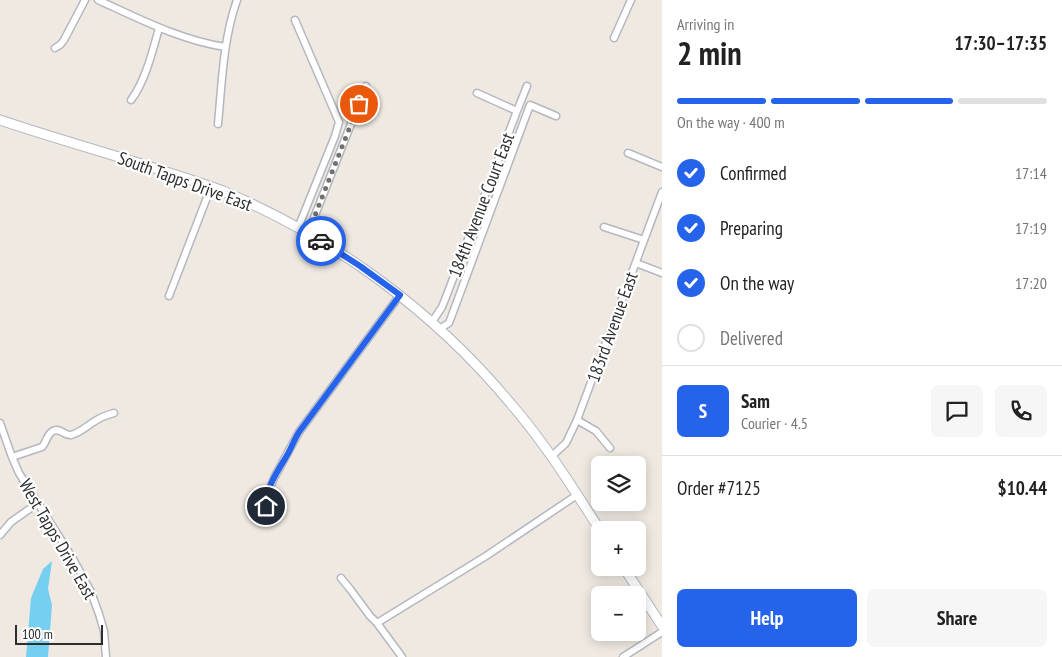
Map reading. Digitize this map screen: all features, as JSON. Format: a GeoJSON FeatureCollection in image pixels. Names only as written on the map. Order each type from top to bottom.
{"type":"FeatureCollection","features":[{"type":"Feature","properties":{"kind":"street"},"geometry":{"type":"LineString","coordinates":[[55,48],[64,40],[85,0]]}},
{"type":"Feature","properties":{"kind":"street"},"geometry":{"type":"LineString","coordinates":[[98,0],[190,40],[225,47]]}},
{"type":"Feature","properties":{"kind":"street"},"geometry":{"type":"LineString","coordinates":[[218,124],[225,47],[237,0]]}},
{"type":"Feature","properties":{"kind":"street"},"geometry":{"type":"LineString","coordinates":[[629,0],[614,38],[619,22],[629,0]]}},
{"type":"Feature","properties":{"kind":"street"},"geometry":{"type":"LineString","coordinates":[[295,20],[339,122],[298,228]]}},
{"type":"Feature","properties":{"kind":"street"},"geometry":{"type":"LineString","coordinates":[[131,100],[137,93],[159,28]]}},
{"type":"Feature","properties":{"kind":"street"},"geometry":{"type":"LineString","coordinates":[[308,233],[366,86]]}},
{"type":"Feature","properties":{"kind":"street","name":"184th Avenue Court East"},"geometry":{"type":"LineString","coordinates":[[432,322],[442,307],[528,86]]}},
{"type":"Feature","properties":{"kind":"street"},"geometry":{"type":"LineString","coordinates":[[477,93],[517,111]]}},
{"type":"Feature","properties":{"kind":"street"},"geometry":{"type":"LineString","coordinates":[[439,329],[449,322],[530,105],[556,116]]}},
{"type":"Feature","properties":{"kind":"street","name":"South Tapps Drive East"},"geometry":{"type":"LineString","coordinates":[[0,120],[170,172],[211,187],[253,205],[308,233],[357,264],[400,295],[432,322],[501,391],[552,456],[594,521]]}},
{"type":"Feature","properties":{"kind":"street"},"geometry":{"type":"LineString","coordinates":[[628,153],[662,167]]}},
{"type":"Feature","properties":{"kind":"street"},"geometry":{"type":"LineString","coordinates":[[169,296],[211,187]]}},
{"type":"Feature","properties":{"kind":"street","name":"183rd Avenue East"},"geometry":{"type":"LineString","coordinates":[[552,456],[566,443],[578,420],[662,192]]}},
{"type":"Feature","properties":{"kind":"street"},"geometry":{"type":"LineString","coordinates":[[604,227],[644,240]]}},
{"type":"Feature","properties":{"kind":"street"},"geometry":{"type":"LineString","coordinates":[[636,263],[662,273]]}},
{"type":"Feature","properties":{"kind":"street"},"geometry":{"type":"LineString","coordinates":[[266,506],[266,498],[274,478],[299,432],[400,295]]}},
{"type":"Feature","properties":{"kind":"street"},"geometry":{"type":"LineString","coordinates":[[12,457],[42,447],[53,430],[72,434],[106,415],[114,413]]}},
{"type":"Feature","properties":{"kind":"street"},"geometry":{"type":"LineString","coordinates":[[578,420],[596,431],[610,448]]}},
{"type":"Feature","properties":{"kind":"street","name":"West Tapps Drive East"},"geometry":{"type":"LineString","coordinates":[[0,423],[19,473],[73,559],[91,592],[104,631],[106,657]]}},
{"type":"Feature","properties":{"kind":"street"},"geometry":{"type":"LineString","coordinates":[[377,623],[494,551],[577,495]]}},
{"type":"Feature","properties":{"kind":"street"},"geometry":{"type":"LineString","coordinates":[[0,535],[11,522],[38,502]]}},
{"type":"Feature","properties":{"kind":"street"},"geometry":{"type":"LineString","coordinates":[[629,576],[662,626]]}},
{"type":"Feature","properties":{"kind":"street"},"geometry":{"type":"LineString","coordinates":[[341,578],[402,657]]}},
{"type":"Feature","properties":{"kind":"street"},"geometry":{"type":"LineString","coordinates":[[623,657],[662,632]]}},
{"type":"Feature","properties":{"kind":"water"},"geometry":{"type":"Polygon","coordinates":[[[52,561],[48,589],[52,605],[48,657],[26,657],[31,598],[43,569],[52,561]]]}},
{"type":"Feature","properties":{"kind":"way so far"},"geometry":{"type":"LineString","coordinates":[[321,241],[308,233],[359,104]]}},
{"type":"Feature","properties":{"kind":"route"},"geometry":{"type":"LineString","coordinates":[[266,506],[266,498],[274,478],[299,432],[400,295],[321,241]]}}]}
